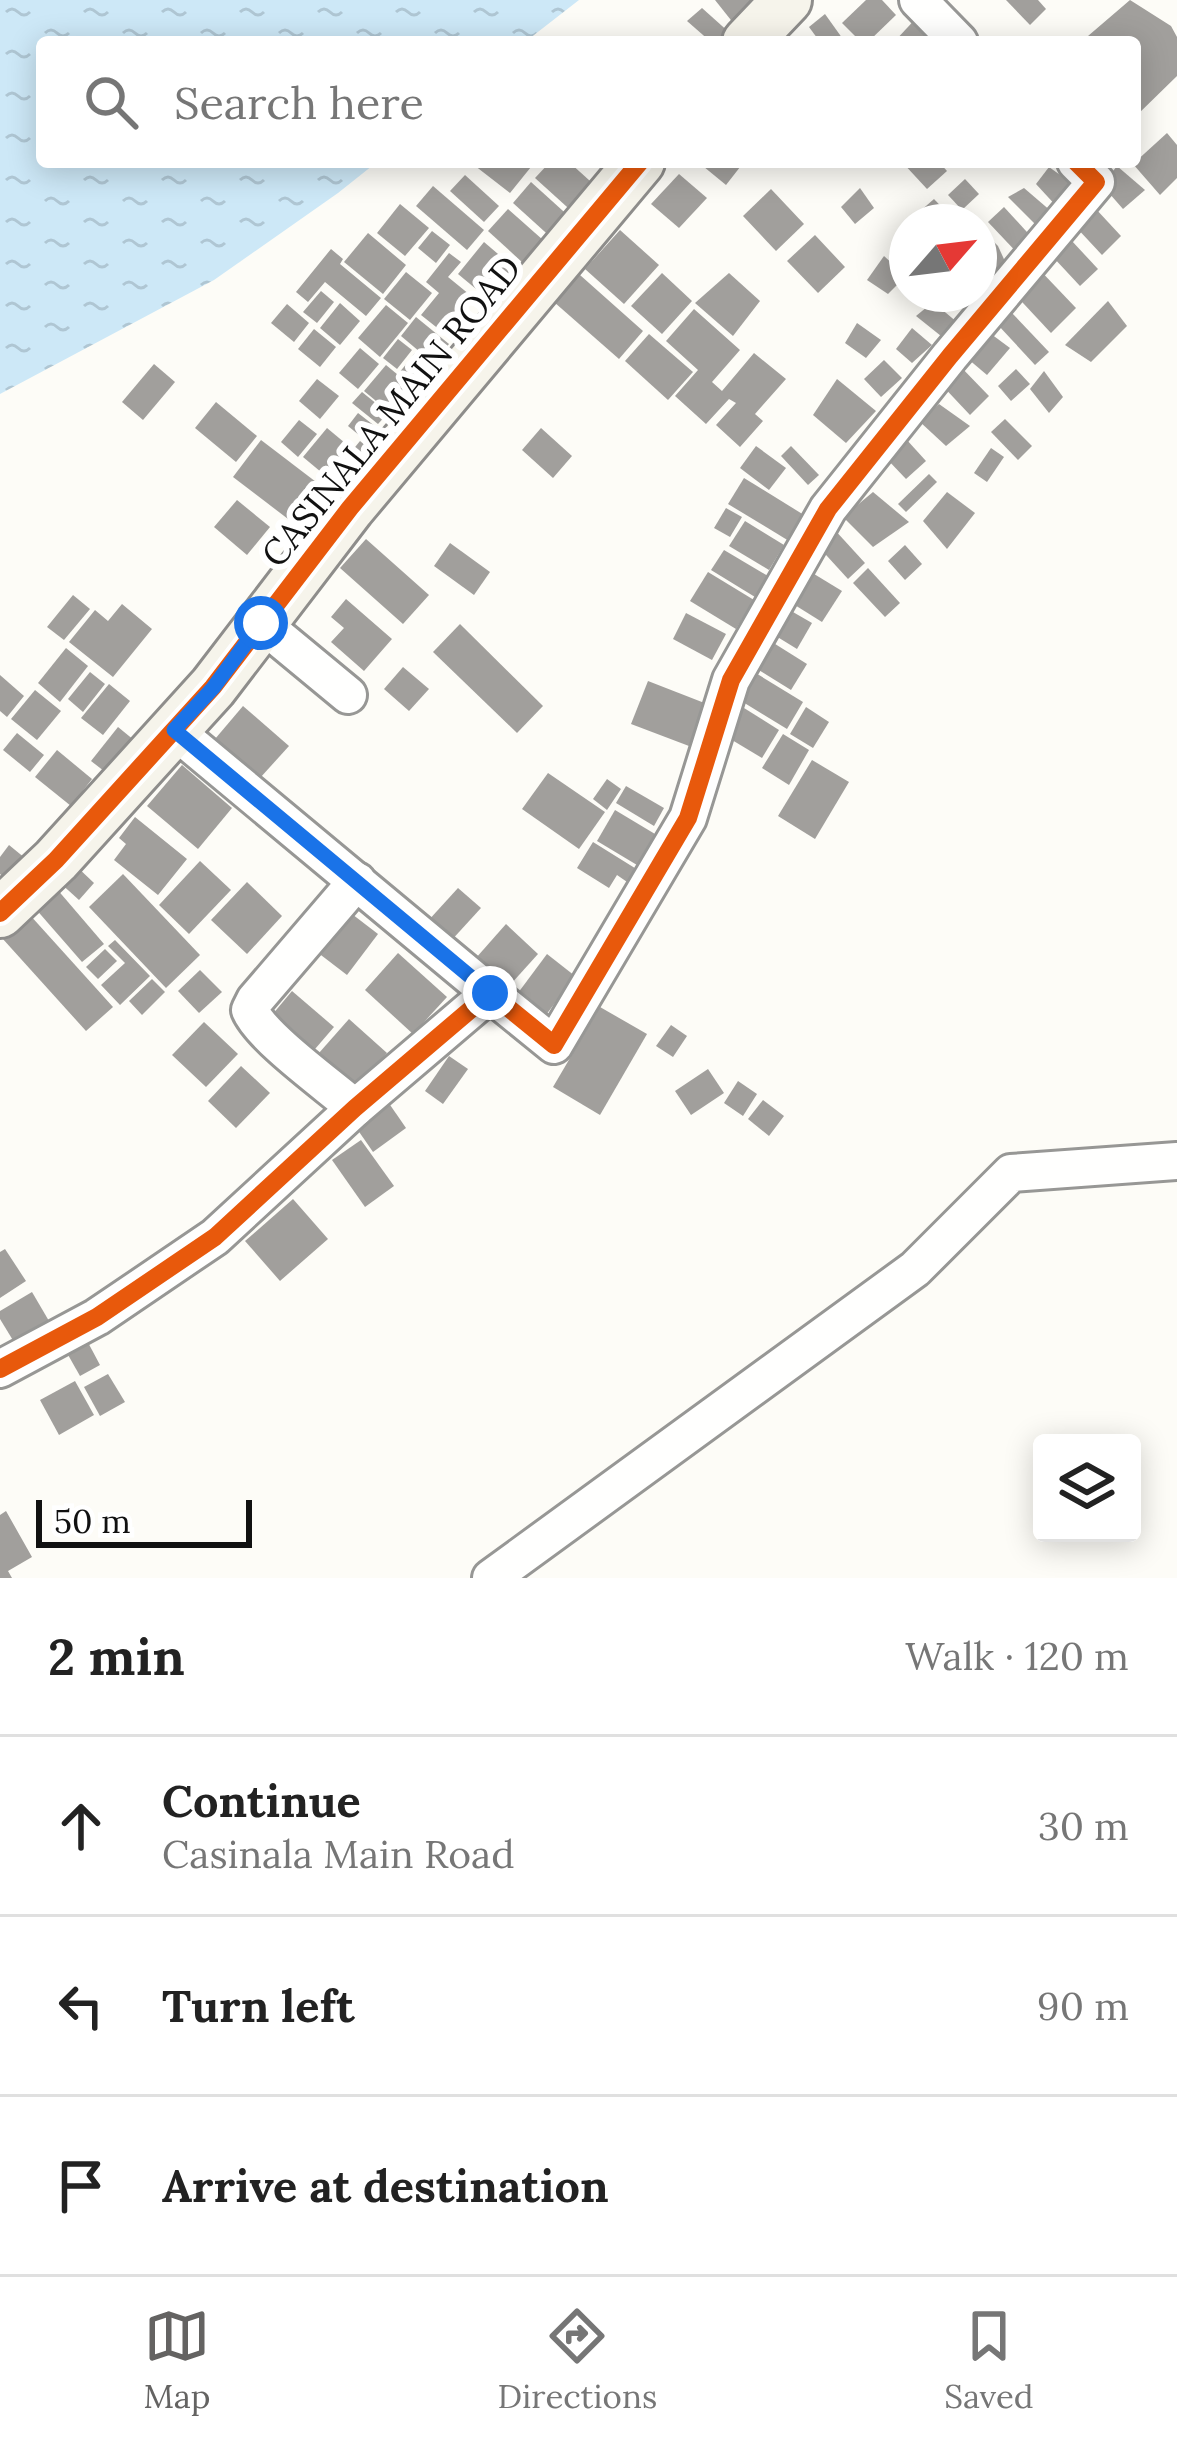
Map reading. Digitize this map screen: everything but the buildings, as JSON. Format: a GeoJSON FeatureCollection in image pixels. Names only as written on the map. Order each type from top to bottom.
{"type":"FeatureCollection","features":[{"type":"Feature","properties":{"kind":"street"},"geometry":{"type":"LineString","coordinates":[[753,36],[787,0]]}},
{"type":"Feature","properties":{"kind":"street"},"geometry":{"type":"LineString","coordinates":[[918,0],[953,36]]}},
{"type":"Feature","properties":{"kind":"street","name":"CASINALA MAIN ROAD"},"geometry":{"type":"LineString","coordinates":[[0,914],[56,860],[213,688],[350,508],[635,168]]}},
{"type":"Feature","properties":{"kind":"street"},"geometry":{"type":"LineString","coordinates":[[174,730],[554,1045],[688,818],[731,680],[827,509],[1096,182],[1082,168]]}},
{"type":"Feature","properties":{"kind":"street"},"geometry":{"type":"LineString","coordinates":[[261,623],[348,694]]}},
{"type":"Feature","properties":{"kind":"street"},"geometry":{"type":"LineString","coordinates":[[355,1108],[270,1035],[250,1010],[357,881]]}},
{"type":"Feature","properties":{"kind":"street"},"geometry":{"type":"LineString","coordinates":[[0,1369],[97,1317],[215,1237],[490,993]]}},
{"type":"Feature","properties":{"kind":"street"},"geometry":{"type":"LineString","coordinates":[[491,1578],[915,1269],[1011,1173],[1177,1161]]}},
{"type":"Feature","properties":{"kind":"water"},"geometry":{"type":"Polygon","coordinates":[[[0,0],[579,0],[533,36],[36,36],[36,168],[369,168],[214,280],[0,394],[0,0]]]}},
{"type":"Feature","properties":{"kind":"cycle path"},"geometry":{"type":"LineString","coordinates":[[0,913],[56,860],[213,687],[350,508],[635,168]]}},
{"type":"Feature","properties":{"kind":"cycle path"},"geometry":{"type":"LineString","coordinates":[[0,1369],[97,1317],[215,1237],[490,993],[554,1045],[688,818],[731,680],[828,509],[1096,182],[1082,168]]}},
{"type":"Feature","properties":{"kind":"route"},"geometry":{"type":"LineString","coordinates":[[261,623],[213,688],[174,730],[490,993]]}}]}
